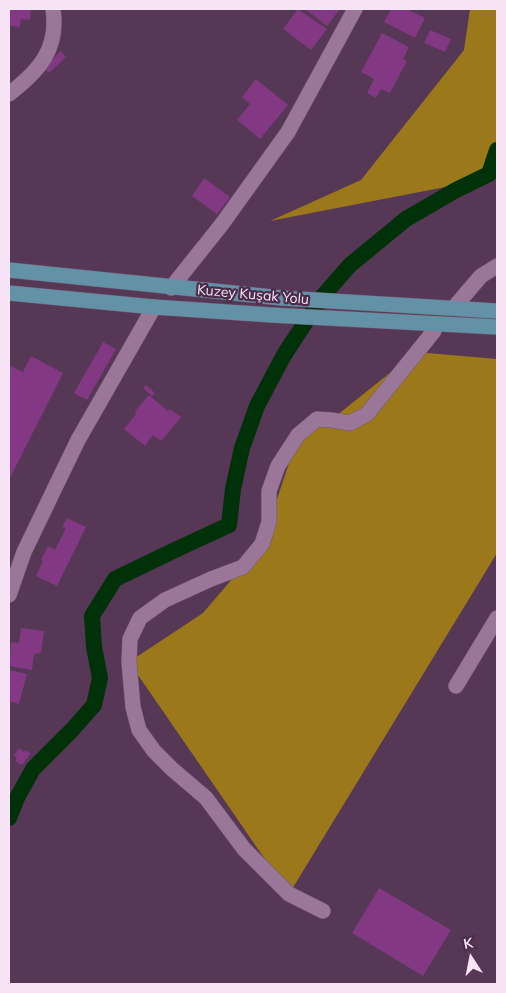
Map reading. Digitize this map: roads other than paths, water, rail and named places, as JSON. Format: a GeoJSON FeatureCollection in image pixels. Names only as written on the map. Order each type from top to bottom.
{"type":"FeatureCollection","features":[{"type":"Feature","properties":{"kind":"main road","name":"Kuzey Kuşak Yolu"},"geometry":{"type":"LineString","coordinates":[[9,270],[282,298],[497,311]]}},
{"type":"Feature","properties":{"kind":"main road","name":"Kuzey Kuşak Yolu"},"geometry":{"type":"LineString","coordinates":[[9,293],[154,307],[497,327]]}},
{"type":"Feature","properties":{"kind":"street"},"geometry":{"type":"LineString","coordinates":[[9,94],[34,73],[45,58],[51,46],[54,29],[53,9]]}},
{"type":"Feature","properties":{"kind":"street"},"geometry":{"type":"LineString","coordinates":[[171,288],[222,224],[288,132],[355,9]]}},
{"type":"Feature","properties":{"kind":"street"},"geometry":{"type":"LineString","coordinates":[[457,304],[481,276],[497,266]]}},
{"type":"Feature","properties":{"kind":"street"},"geometry":{"type":"LineString","coordinates":[[9,595],[24,552],[78,440],[154,307]]}},
{"type":"Feature","properties":{"kind":"street"},"geometry":{"type":"LineString","coordinates":[[323,911],[289,894],[282,888],[244,849],[206,798],[172,769],[139,730],[133,707],[128,662],[130,639],[140,618],[165,600],[243,567],[262,544],[269,522],[270,491],[275,474],[278,466],[298,436],[317,419],[350,423],[367,414],[434,331]]}},
{"type":"Feature","properties":{"kind":"street"},"geometry":{"type":"LineString","coordinates":[[456,686],[497,618]]}},
{"type":"Feature","properties":{"kind":"waterway"},"geometry":{"type":"LineString","coordinates":[[9,818],[17,798],[33,769],[94,705],[100,678],[94,647],[92,616],[115,579],[229,525],[233,489],[242,448],[257,406],[284,355],[322,297],[350,265],[406,219],[456,190],[489,174],[497,150]]}}]}
